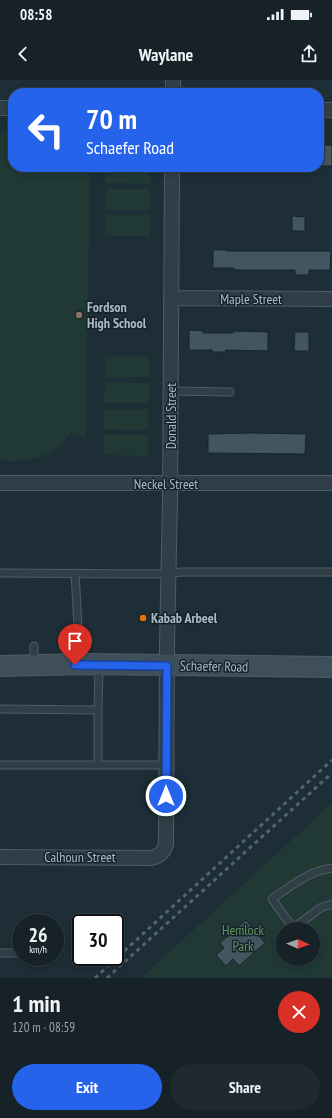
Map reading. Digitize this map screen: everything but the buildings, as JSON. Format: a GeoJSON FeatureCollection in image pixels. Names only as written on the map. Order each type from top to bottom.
{"type":"FeatureCollection","features":[{"type":"Feature","properties":{"kind":"main road","name":"Schaefer Road"},"geometry":{"type":"LineString","coordinates":[[0,666],[99,665],[332,667]]}},
{"type":"Feature","properties":{"kind":"street","name":"Donald Street"},"geometry":{"type":"LineString","coordinates":[[160,854],[166,844],[172,172]]}},
{"type":"Feature","properties":{"kind":"street","name":"Maple Street"},"geometry":{"type":"LineString","coordinates":[[171,298],[332,299]]}},
{"type":"Feature","properties":{"kind":"street","name":"Neckel Street"},"geometry":{"type":"LineString","coordinates":[[0,483],[332,483]]}},
{"type":"Feature","properties":{"kind":"street","name":"Calhoun Street"},"geometry":{"type":"LineString","coordinates":[[0,857],[151,858],[160,854]]}},
{"type":"Feature","properties":{"kind":"lane"},"geometry":{"type":"LineString","coordinates":[[171,390],[230,392]]}},
{"type":"Feature","properties":{"kind":"lane"},"geometry":{"type":"LineString","coordinates":[[0,573],[332,572]]}},
{"type":"Feature","properties":{"kind":"lane"},"geometry":{"type":"LineString","coordinates":[[75,573],[78,627],[75,646],[75,665]]}},
{"type":"Feature","properties":{"kind":"lane"},"geometry":{"type":"LineString","coordinates":[[34,646],[34,666]]}},
{"type":"Feature","properties":{"kind":"lane"},"geometry":{"type":"LineString","coordinates":[[98,765],[99,665]]}},
{"type":"Feature","properties":{"kind":"lane"},"geometry":{"type":"LineString","coordinates":[[0,708],[98,710]]}},
{"type":"Feature","properties":{"kind":"lane"},"geometry":{"type":"LineString","coordinates":[[0,764],[166,765]]}},
{"type":"Feature","properties":{"kind":"lane"},"geometry":{"type":"LineString","coordinates":[[332,868],[321,870],[295,882],[272,899],[293,928],[322,907],[332,904]]}},
{"type":"Feature","properties":{"kind":"lane"},"geometry":{"type":"LineString","coordinates":[[0,953],[12,953]]}},
{"type":"Feature","properties":{"kind":"green space"},"geometry":{"type":"Polygon","coordinates":[[[8,132],[8,172],[90,172],[86,436],[73,436],[73,430],[55,450],[40,457],[24,461],[0,460],[0,133],[8,132]]]}},
{"type":"Feature","properties":{"kind":"green space"},"geometry":{"type":"Polygon","coordinates":[[[106,172],[150,172],[150,184],[105,183],[106,172]]]}},
{"type":"Feature","properties":{"kind":"green space"},"geometry":{"type":"Polygon","coordinates":[[[106,189],[150,189],[150,210],[105,210],[106,189]]]}},
{"type":"Feature","properties":{"kind":"green space"},"geometry":{"type":"Polygon","coordinates":[[[105,215],[150,215],[150,236],[105,236],[105,215]]]}},
{"type":"Feature","properties":{"kind":"green space"},"geometry":{"type":"Polygon","coordinates":[[[105,356],[149,357],[149,377],[105,377],[105,356]]]}},
{"type":"Feature","properties":{"kind":"green space"},"geometry":{"type":"Polygon","coordinates":[[[105,382],[149,383],[149,403],[104,403],[105,382]]]}},
{"type":"Feature","properties":{"kind":"green space"},"geometry":{"type":"Polygon","coordinates":[[[104,409],[148,409],[148,430],[104,429],[104,409]]]}},
{"type":"Feature","properties":{"kind":"green space"},"geometry":{"type":"Polygon","coordinates":[[[104,435],[148,435],[148,456],[104,455],[104,435]]]}},
{"type":"Feature","properties":{"kind":"green space","name":"Hemlock Park"},"geometry":{"type":"Polygon","coordinates":[[[332,803],[332,978],[141,978],[332,803]]]}},
{"type":"Feature","properties":{"kind":"railway"},"geometry":{"type":"LineString","coordinates":[[95,978],[332,760]]}},
{"type":"Feature","properties":{"kind":"railway"},"geometry":{"type":"LineString","coordinates":[[107,978],[332,773]]}},
{"type":"Feature","properties":{"kind":"place","name":"Fordson High School"},"geometry":{"type":"Point","coordinates":[79,315]}},
{"type":"Feature","properties":{"kind":"place","name":"Kabab Arbeel"},"geometry":{"type":"Point","coordinates":[143,618]}},
{"type":"Feature","properties":{"kind":"route"},"geometry":{"type":"LineString","coordinates":[[75,665],[167,666],[166,796]]}}]}
